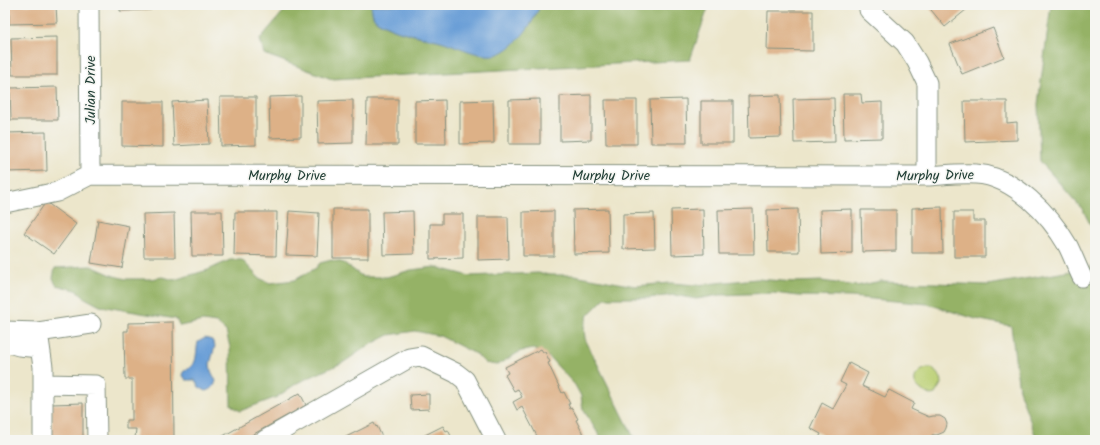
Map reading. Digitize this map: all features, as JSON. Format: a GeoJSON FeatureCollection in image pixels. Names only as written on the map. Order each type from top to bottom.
{"type":"FeatureCollection","features":[{"type":"Feature","properties":{"kind":"street","name":"Julian Drive"},"geometry":{"type":"LineString","coordinates":[[89,5],[90,175]]}},
{"type":"Feature","properties":{"kind":"street"},"geometry":{"type":"LineString","coordinates":[[869,10],[905,43],[917,62],[927,83],[927,176]]}},
{"type":"Feature","properties":{"kind":"street","name":"Murphy Drive"},"geometry":{"type":"LineString","coordinates":[[90,175],[927,176],[976,174],[998,179],[1014,187],[1041,211],[1068,247],[1082,277]]}},
{"type":"Feature","properties":{"kind":"street"},"geometry":{"type":"LineString","coordinates":[[5,203],[57,192],[90,175]]}},
{"type":"Feature","properties":{"kind":"street"},"geometry":{"type":"LineString","coordinates":[[5,342],[20,346],[91,324]]}},
{"type":"Feature","properties":{"kind":"street"},"geometry":{"type":"LineString","coordinates":[[5,331],[39,340]]}},
{"type":"Feature","properties":{"kind":"street"},"geometry":{"type":"LineString","coordinates":[[39,340],[43,367],[43,440]]}},
{"type":"Feature","properties":{"kind":"street"},"geometry":{"type":"LineString","coordinates":[[265,440],[289,434],[409,358],[421,356],[456,373],[465,380],[496,440]]}},
{"type":"Feature","properties":{"kind":"street"},"geometry":{"type":"LineString","coordinates":[[43,384],[96,385],[97,440]]}},
{"type":"Feature","properties":{"kind":"green space"},"geometry":{"type":"Polygon","coordinates":[[[289,5],[371,5],[374,18],[388,27],[412,35],[441,41],[475,53],[494,55],[508,48],[522,35],[533,20],[540,5],[709,5],[690,60],[332,79],[264,54],[260,39],[289,5]]]}},
{"type":"Feature","properties":{"kind":"green space"},"geometry":{"type":"Polygon","coordinates":[[[1051,5],[1095,5],[1095,234],[1083,210],[1040,161],[1038,104],[1051,5]]]}},
{"type":"Feature","properties":{"kind":"green space"},"geometry":{"type":"Polygon","coordinates":[[[230,260],[242,260],[259,278],[270,283],[295,280],[316,268],[320,263],[332,260],[344,263],[363,277],[387,277],[411,270],[435,267],[470,276],[538,273],[550,275],[574,275],[635,286],[671,283],[696,285],[757,279],[794,282],[822,281],[857,286],[881,281],[988,285],[1090,268],[1095,262],[1095,440],[1037,440],[1019,390],[1011,326],[976,319],[928,304],[851,297],[799,296],[773,293],[720,295],[696,299],[674,295],[649,298],[605,298],[588,315],[584,326],[585,339],[635,440],[602,440],[583,409],[581,396],[575,385],[550,358],[534,349],[521,351],[497,365],[485,363],[476,354],[440,336],[415,331],[389,335],[366,347],[344,362],[297,383],[277,397],[240,411],[231,405],[230,347],[226,331],[216,323],[203,321],[180,326],[176,319],[100,306],[85,298],[76,290],[56,285],[53,278],[55,268],[91,266],[114,276],[126,279],[150,279],[163,277],[174,280],[208,270],[230,260]]]}},
{"type":"Feature","properties":{"kind":"green space"},"geometry":{"type":"Polygon","coordinates":[[[932,368],[941,378],[942,382],[935,394],[931,395],[921,390],[915,382],[917,374],[923,369],[932,368]]]}},
{"type":"Feature","properties":{"kind":"water"},"geometry":{"type":"Polygon","coordinates":[[[371,5],[540,5],[528,28],[515,43],[501,53],[488,55],[474,53],[441,41],[404,32],[380,23],[374,18],[371,5]]]}},
{"type":"Feature","properties":{"kind":"water"},"geometry":{"type":"Polygon","coordinates":[[[205,338],[212,340],[215,346],[210,364],[211,371],[216,381],[210,390],[206,391],[199,387],[195,380],[186,380],[182,374],[194,363],[196,359],[198,342],[205,338]]]}},
{"type":"Feature","properties":{"kind":"building"},"geometry":{"type":"Polygon","coordinates":[[[9,5],[56,5],[57,23],[9,24],[9,5]]]}},
{"type":"Feature","properties":{"kind":"building"},"geometry":{"type":"Polygon","coordinates":[[[120,5],[151,5],[151,10],[120,11],[120,5]]]}},
{"type":"Feature","properties":{"kind":"building"},"geometry":{"type":"Polygon","coordinates":[[[927,5],[972,5],[945,27],[927,5]]]}},
{"type":"Feature","properties":{"kind":"building"},"geometry":{"type":"Polygon","coordinates":[[[768,11],[813,11],[813,51],[767,50],[768,11]]]}},
{"type":"Feature","properties":{"kind":"building"},"geometry":{"type":"Polygon","coordinates":[[[993,28],[1004,57],[962,74],[950,44],[993,28]]]}},
{"type":"Feature","properties":{"kind":"building"},"geometry":{"type":"Polygon","coordinates":[[[57,37],[57,75],[12,75],[11,38],[57,37]]]}},
{"type":"Feature","properties":{"kind":"building"},"geometry":{"type":"Polygon","coordinates":[[[57,87],[58,120],[11,120],[10,88],[57,87]]]}},
{"type":"Feature","properties":{"kind":"building"},"geometry":{"type":"Polygon","coordinates":[[[843,94],[861,94],[862,103],[882,102],[882,138],[844,139],[843,94]]]}},
{"type":"Feature","properties":{"kind":"building"},"geometry":{"type":"Polygon","coordinates":[[[591,95],[591,140],[560,141],[560,96],[591,95]]]}},
{"type":"Feature","properties":{"kind":"building"},"geometry":{"type":"Polygon","coordinates":[[[780,95],[781,137],[749,138],[748,96],[780,95]]]}},
{"type":"Feature","properties":{"kind":"building"},"geometry":{"type":"Polygon","coordinates":[[[301,96],[301,137],[270,138],[269,97],[301,96]]]}},
{"type":"Feature","properties":{"kind":"building"},"geometry":{"type":"Polygon","coordinates":[[[220,97],[256,97],[256,145],[221,146],[220,97]]]}},
{"type":"Feature","properties":{"kind":"building"},"geometry":{"type":"Polygon","coordinates":[[[834,98],[835,142],[794,143],[793,99],[834,98]]]}},
{"type":"Feature","properties":{"kind":"building"},"geometry":{"type":"Polygon","coordinates":[[[367,99],[398,99],[398,145],[366,145],[367,99]]]}},
{"type":"Feature","properties":{"kind":"building"},"geometry":{"type":"Polygon","coordinates":[[[540,99],[540,144],[509,144],[509,100],[540,99]]]}},
{"type":"Feature","properties":{"kind":"building"},"geometry":{"type":"Polygon","coordinates":[[[686,99],[687,143],[651,143],[650,100],[686,99]]]}},
{"type":"Feature","properties":{"kind":"building"},"geometry":{"type":"Polygon","coordinates":[[[207,100],[209,144],[174,146],[172,102],[207,100]]]}},
{"type":"Feature","properties":{"kind":"building"},"geometry":{"type":"Polygon","coordinates":[[[353,100],[353,143],[318,144],[317,101],[353,100]]]}},
{"type":"Feature","properties":{"kind":"building"},"geometry":{"type":"Polygon","coordinates":[[[445,100],[446,144],[415,144],[415,101],[445,100]]]}},
{"type":"Feature","properties":{"kind":"building"},"geometry":{"type":"Polygon","coordinates":[[[493,100],[494,143],[460,144],[460,101],[493,100]]]}},
{"type":"Feature","properties":{"kind":"building"},"geometry":{"type":"Polygon","coordinates":[[[605,100],[637,100],[637,144],[606,144],[605,100]]]}},
{"type":"Feature","properties":{"kind":"building"},"geometry":{"type":"Polygon","coordinates":[[[701,101],[733,101],[733,143],[701,143],[701,101]]]}},
{"type":"Feature","properties":{"kind":"building"},"geometry":{"type":"Polygon","coordinates":[[[964,101],[1007,101],[1007,123],[1017,122],[1017,140],[965,142],[964,101]]]}},
{"type":"Feature","properties":{"kind":"building"},"geometry":{"type":"Polygon","coordinates":[[[122,102],[163,102],[163,147],[122,146],[122,102]]]}},
{"type":"Feature","properties":{"kind":"building"},"geometry":{"type":"Polygon","coordinates":[[[46,132],[47,171],[5,172],[5,133],[46,132]]]}},
{"type":"Feature","properties":{"kind":"building"},"geometry":{"type":"Polygon","coordinates":[[[46,202],[76,224],[54,254],[24,233],[46,202]]]}},
{"type":"Feature","properties":{"kind":"building"},"geometry":{"type":"Polygon","coordinates":[[[942,207],[943,253],[912,253],[912,208],[942,207]]]}},
{"type":"Feature","properties":{"kind":"building"},"geometry":{"type":"Polygon","coordinates":[[[333,209],[368,209],[368,258],[333,258],[333,209]]]}},
{"type":"Feature","properties":{"kind":"building"},"geometry":{"type":"Polygon","coordinates":[[[608,209],[609,253],[574,254],[573,210],[608,209]]]}},
{"type":"Feature","properties":{"kind":"building"},"geometry":{"type":"Polygon","coordinates":[[[703,209],[704,254],[672,255],[671,210],[703,209]]]}},
{"type":"Feature","properties":{"kind":"building"},"geometry":{"type":"Polygon","coordinates":[[[753,209],[754,254],[719,254],[718,210],[753,209]]]}},
{"type":"Feature","properties":{"kind":"building"},"geometry":{"type":"Polygon","coordinates":[[[798,209],[799,252],[768,252],[767,210],[798,209]]]}},
{"type":"Feature","properties":{"kind":"building"},"geometry":{"type":"Polygon","coordinates":[[[852,209],[852,253],[821,254],[820,210],[852,209]]]}},
{"type":"Feature","properties":{"kind":"building"},"geometry":{"type":"Polygon","coordinates":[[[861,210],[896,210],[896,251],[862,252],[861,210]]]}},
{"type":"Feature","properties":{"kind":"building"},"geometry":{"type":"Polygon","coordinates":[[[191,211],[222,211],[223,256],[192,256],[191,211]]]}},
{"type":"Feature","properties":{"kind":"building"},"geometry":{"type":"Polygon","coordinates":[[[289,211],[319,213],[317,256],[286,255],[289,211]]]}},
{"type":"Feature","properties":{"kind":"building"},"geometry":{"type":"Polygon","coordinates":[[[413,211],[414,254],[383,255],[382,212],[413,211]]]}},
{"type":"Feature","properties":{"kind":"building"},"geometry":{"type":"Polygon","coordinates":[[[554,211],[554,256],[523,256],[523,212],[554,211]]]}},
{"type":"Feature","properties":{"kind":"building"},"geometry":{"type":"Polygon","coordinates":[[[235,212],[277,212],[276,256],[234,255],[235,212]]]}},
{"type":"Feature","properties":{"kind":"building"},"geometry":{"type":"Polygon","coordinates":[[[954,212],[973,212],[973,221],[985,221],[985,257],[954,257],[954,212]]]}},
{"type":"Feature","properties":{"kind":"building"},"geometry":{"type":"Polygon","coordinates":[[[174,213],[175,257],[144,257],[143,214],[174,213]]]}},
{"type":"Feature","properties":{"kind":"building"},"geometry":{"type":"Polygon","coordinates":[[[654,213],[655,248],[623,249],[623,214],[654,213]]]}},
{"type":"Feature","properties":{"kind":"building"},"geometry":{"type":"Polygon","coordinates":[[[442,214],[463,214],[463,258],[430,259],[430,224],[442,224],[442,214]]]}},
{"type":"Feature","properties":{"kind":"building"},"geometry":{"type":"Polygon","coordinates":[[[478,217],[508,217],[509,259],[478,260],[478,217]]]}},
{"type":"Feature","properties":{"kind":"building"},"geometry":{"type":"Polygon","coordinates":[[[98,220],[129,226],[122,268],[91,263],[98,220]]]}},
{"type":"Feature","properties":{"kind":"building"},"geometry":{"type":"Polygon","coordinates":[[[173,322],[174,440],[130,440],[130,438],[135,438],[136,429],[126,429],[126,420],[132,420],[132,379],[125,379],[124,331],[128,331],[128,323],[173,322]]]}},
{"type":"Feature","properties":{"kind":"building"},"geometry":{"type":"Polygon","coordinates":[[[541,349],[545,352],[550,362],[548,363],[562,393],[564,392],[570,404],[568,404],[570,409],[572,408],[578,419],[576,420],[586,440],[539,440],[522,407],[517,410],[513,402],[522,397],[518,389],[514,391],[505,375],[508,373],[505,367],[541,349]]]}},
{"type":"Feature","properties":{"kind":"building"},"geometry":{"type":"Polygon","coordinates":[[[849,363],[868,373],[862,386],[885,397],[889,390],[914,403],[911,409],[929,417],[940,416],[945,419],[947,424],[944,432],[937,435],[932,435],[930,440],[818,440],[821,434],[810,428],[822,403],[833,409],[846,385],[840,382],[849,363]]]}},
{"type":"Feature","properties":{"kind":"building"},"geometry":{"type":"Polygon","coordinates":[[[300,393],[306,405],[243,440],[216,440],[300,393]]]}},
{"type":"Feature","properties":{"kind":"building"},"geometry":{"type":"Polygon","coordinates":[[[429,394],[429,409],[411,410],[410,395],[429,394]]]}},
{"type":"Feature","properties":{"kind":"building"},"geometry":{"type":"Polygon","coordinates":[[[83,403],[83,439],[52,439],[52,404],[83,403]]]}},
{"type":"Feature","properties":{"kind":"building"},"geometry":{"type":"Polygon","coordinates":[[[5,410],[8,410],[8,419],[5,419],[5,410]]]}},
{"type":"Feature","properties":{"kind":"building"},"geometry":{"type":"Polygon","coordinates":[[[374,423],[376,427],[377,426],[382,440],[340,440],[374,423]]]}},
{"type":"Feature","properties":{"kind":"building"},"geometry":{"type":"Polygon","coordinates":[[[443,426],[446,431],[448,430],[453,440],[415,440],[443,426]]]}}]}
